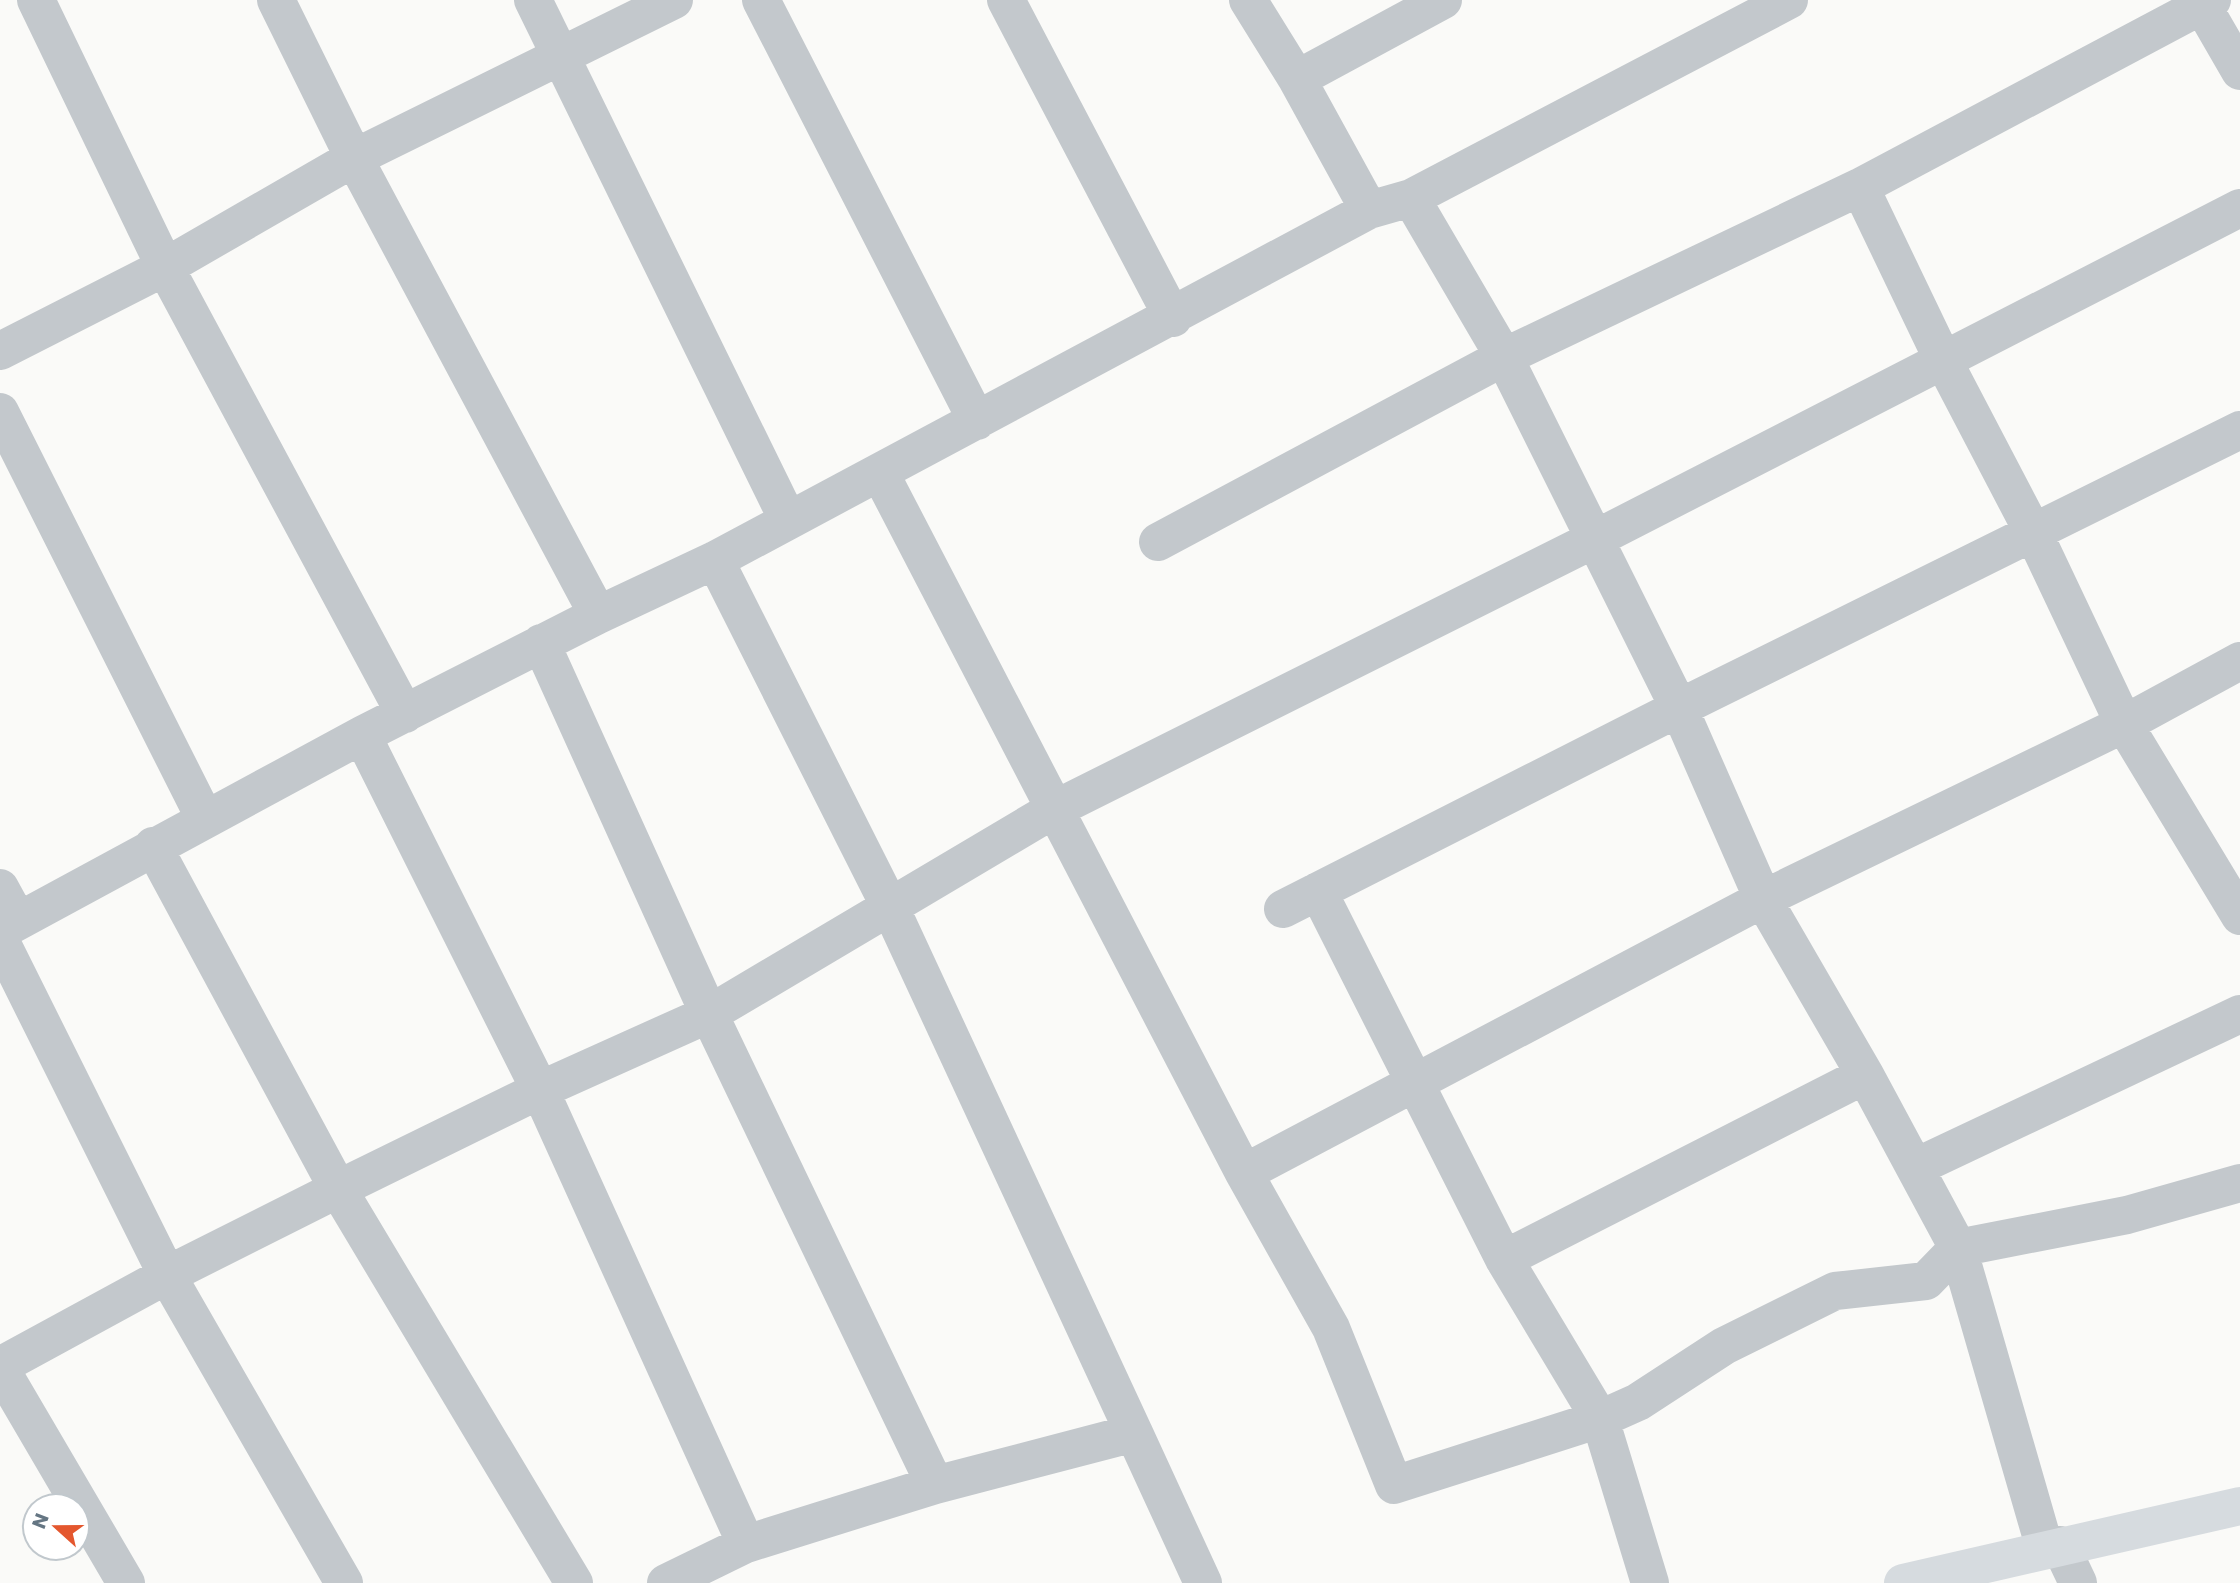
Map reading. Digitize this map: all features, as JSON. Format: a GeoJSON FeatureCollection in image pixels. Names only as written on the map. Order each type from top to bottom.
{"type":"FeatureCollection","features":[{"type":"Feature","properties":{"kind":"street"},"geometry":{"type":"LineString","coordinates":[[36,0],[165,267],[405,714]]}},
{"type":"Feature","properties":{"kind":"street"},"geometry":{"type":"LineString","coordinates":[[276,0],[354,158],[598,615]]}},
{"type":"Feature","properties":{"kind":"street"},"geometry":{"type":"LineString","coordinates":[[533,0],[788,520]]}},
{"type":"Feature","properties":{"kind":"street"},"geometry":{"type":"LineString","coordinates":[[0,351],[165,267],[354,158],[674,0]]}},
{"type":"Feature","properties":{"kind":"street"},"geometry":{"type":"LineString","coordinates":[[761,0],[976,421]]}},
{"type":"Feature","properties":{"kind":"street"},"geometry":{"type":"LineString","coordinates":[[1006,0],[1173,318]]}},
{"type":"Feature","properties":{"kind":"street"},"geometry":{"type":"LineString","coordinates":[[1248,0],[1297,79],[1369,210]]}},
{"type":"Feature","properties":{"kind":"street"},"geometry":{"type":"LineString","coordinates":[[1297,79],[1443,0]]}},
{"type":"Feature","properties":{"kind":"street"},"geometry":{"type":"LineString","coordinates":[[6,931],[153,846],[362,735],[541,643],[715,560],[1173,318],[1369,210],[1411,198],[1789,0]]}},
{"type":"Feature","properties":{"kind":"street"},"geometry":{"type":"LineString","coordinates":[[1158,542],[1504,357],[1860,187],[2204,2],[2240,71]]}},
{"type":"Feature","properties":{"kind":"street"},"geometry":{"type":"LineString","coordinates":[[1860,187],[1943,360],[2034,534],[2124,724],[2240,916]]}},
{"type":"Feature","properties":{"kind":"street"},"geometry":{"type":"LineString","coordinates":[[1411,198],[1504,357],[1679,708],[1763,899],[1865,1075],[1958,1248],[2053,1547],[2078,1583]]}},
{"type":"Feature","properties":{"kind":"street"},"geometry":{"type":"LineString","coordinates":[[126,1583],[0,1367],[167,1275],[338,1189],[540,1090],[709,1014],[1053,810],[1595,539],[2240,208]]}},
{"type":"Feature","properties":{"kind":"street"},"geometry":{"type":"LineString","coordinates":[[0,412],[205,819]]}},
{"type":"Feature","properties":{"kind":"street"},"geometry":{"type":"LineString","coordinates":[[1283,909],[1679,708],[2240,430]]}},
{"type":"Feature","properties":{"kind":"street"},"geometry":{"type":"LineString","coordinates":[[880,473],[1244,1173],[1331,1328],[1394,1485],[1600,1419],[1638,1402],[1724,1346],[1835,1291],[1926,1281],[1958,1248],[2127,1215],[2240,1183]]}},
{"type":"Feature","properties":{"kind":"street"},"geometry":{"type":"LineString","coordinates":[[715,560],[890,907],[1203,1583]]}},
{"type":"Feature","properties":{"kind":"street"},"geometry":{"type":"LineString","coordinates":[[541,643],[709,1014],[935,1485]]}},
{"type":"Feature","properties":{"kind":"street"},"geometry":{"type":"LineString","coordinates":[[1244,1173],[1763,899],[2124,724],[2240,661]]}},
{"type":"Feature","properties":{"kind":"street"},"geometry":{"type":"LineString","coordinates":[[362,735],[540,1090],[746,1544]]}},
{"type":"Feature","properties":{"kind":"street"},"geometry":{"type":"LineString","coordinates":[[153,846],[338,1189],[574,1583]]}},
{"type":"Feature","properties":{"kind":"street"},"geometry":{"type":"LineString","coordinates":[[0,888],[6,931],[167,1275],[344,1583]]}},
{"type":"Feature","properties":{"kind":"street"},"geometry":{"type":"LineString","coordinates":[[1318,891],[1504,1259],[1600,1419],[1650,1583]]}},
{"type":"Feature","properties":{"kind":"street"},"geometry":{"type":"LineString","coordinates":[[1916,1167],[2240,1014]]}},
{"type":"Feature","properties":{"kind":"street"},"geometry":{"type":"LineString","coordinates":[[1504,1259],[1865,1075]]}},
{"type":"Feature","properties":{"kind":"street"},"geometry":{"type":"LineString","coordinates":[[666,1583],[746,1544],[935,1485],[1134,1433]]}},
{"type":"Feature","properties":{"kind":"street"},"geometry":{"type":"LineString","coordinates":[[1903,1583],[2240,1506]]}}]}
